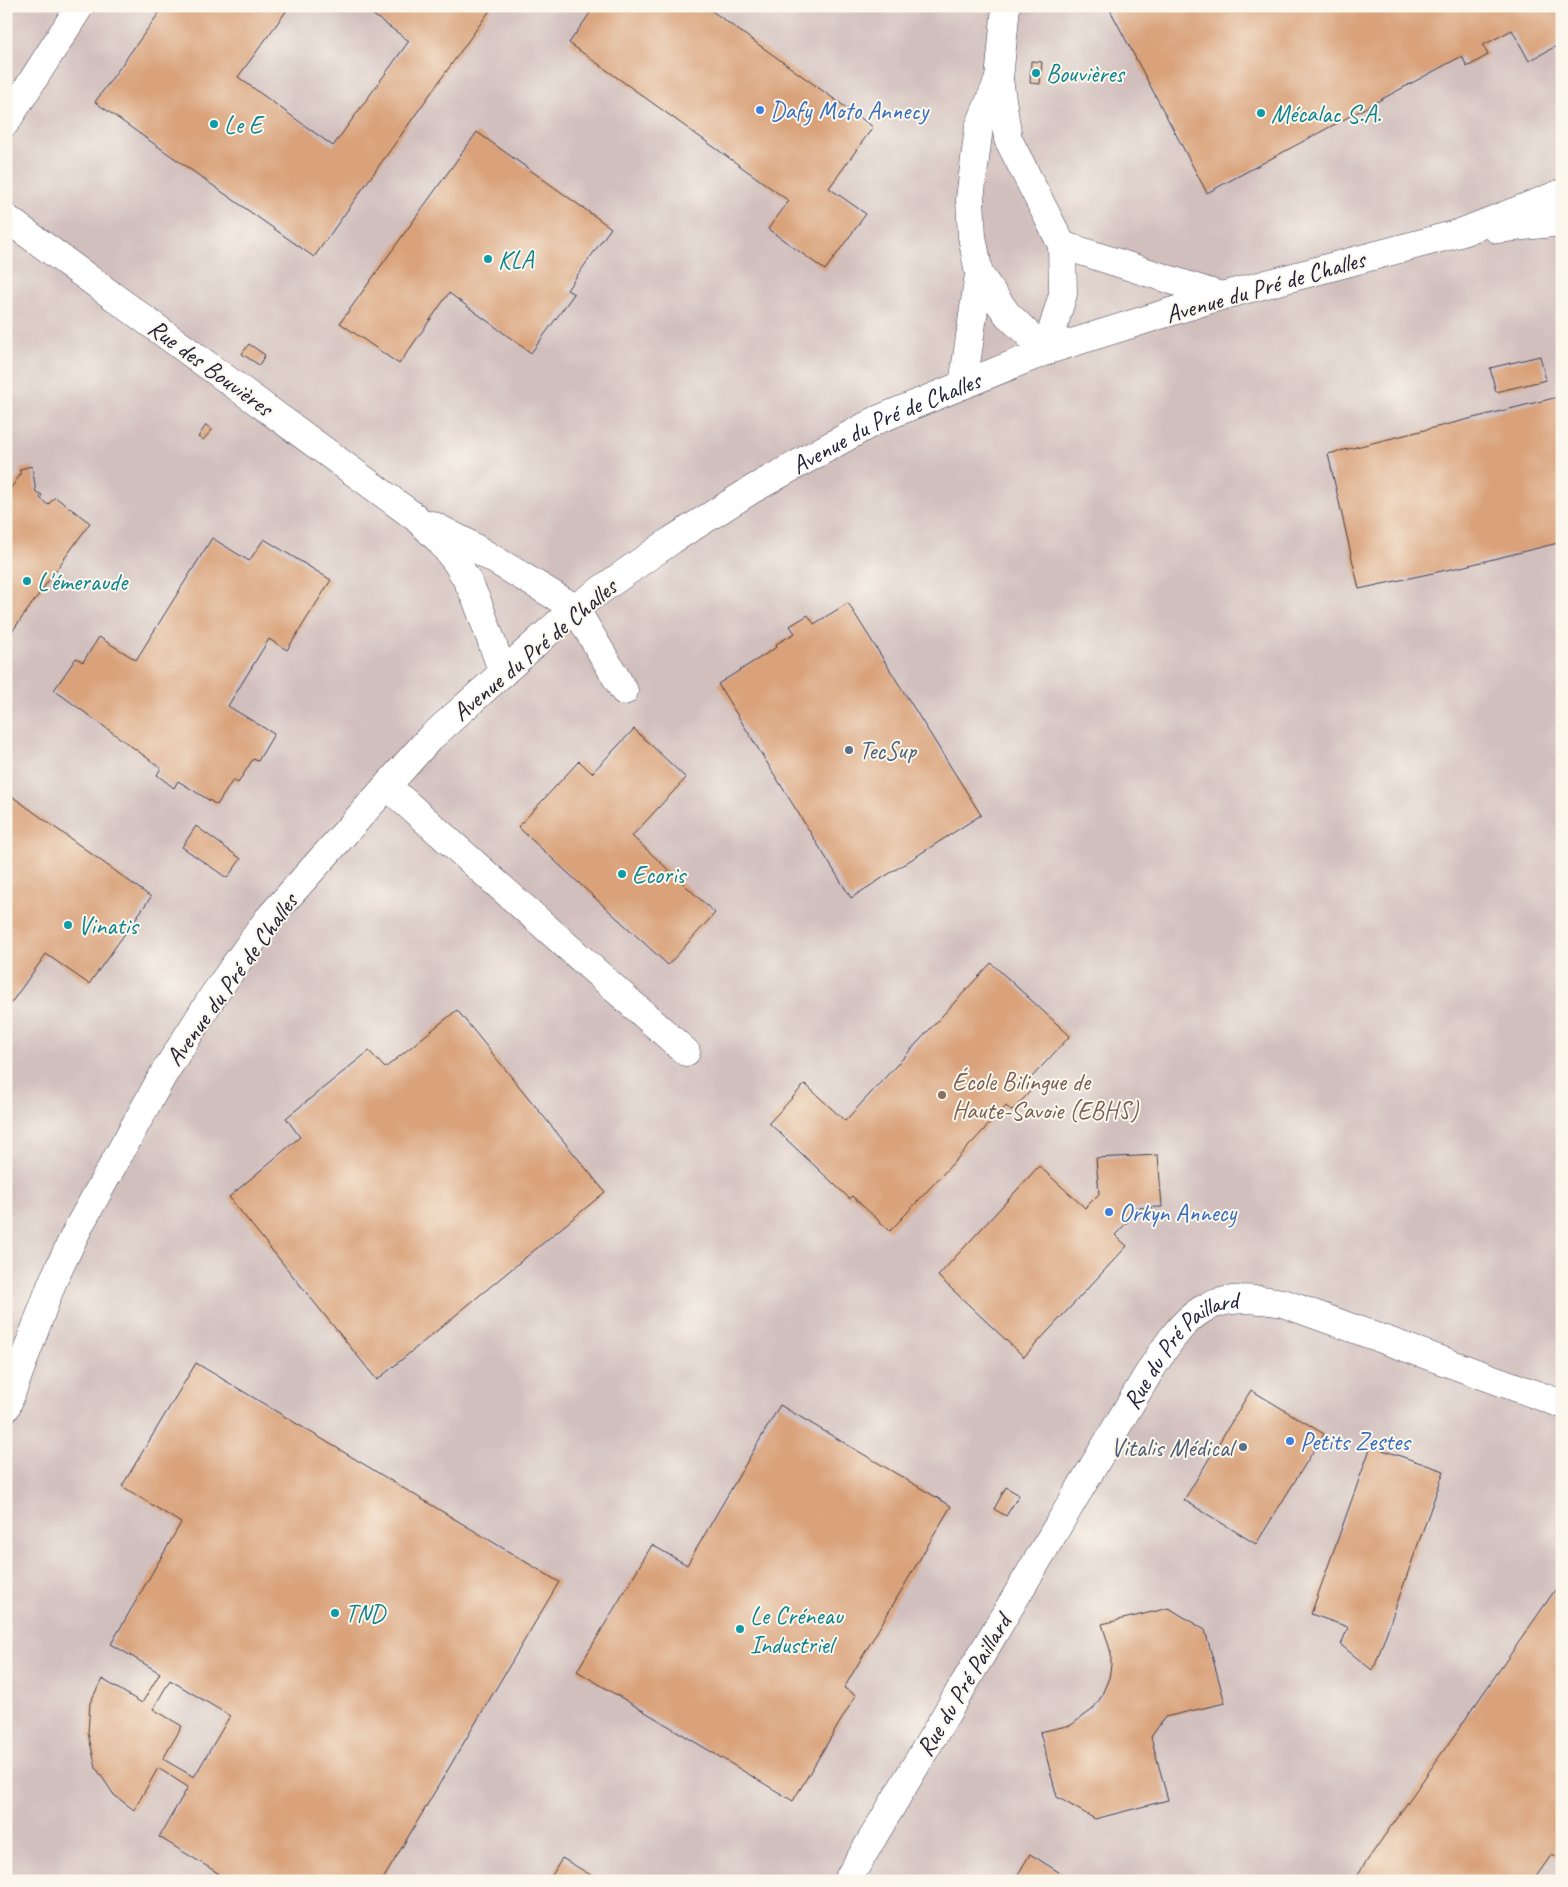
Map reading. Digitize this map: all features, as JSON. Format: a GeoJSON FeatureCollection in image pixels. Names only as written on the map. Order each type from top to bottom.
{"type":"FeatureCollection","features":[{"type":"Feature","properties":{"kind":"street"},"geometry":{"type":"LineString","coordinates":[[6,122],[80,6]]}},
{"type":"Feature","properties":{"kind":"street"},"geometry":{"type":"LineString","coordinates":[[979,274],[1007,314],[1046,351],[1063,294],[1062,245],[1008,138],[1000,79],[1006,6]]}},
{"type":"Feature","properties":{"kind":"street"},"geometry":{"type":"LineString","coordinates":[[962,385],[979,274],[972,236],[970,199],[980,127],[1000,79]]}},
{"type":"Feature","properties":{"kind":"street","name":"Avenue du Pré de Challes"},"geometry":{"type":"LineString","coordinates":[[6,1408],[52,1283],[79,1226],[162,1075],[213,996],[268,919],[428,740],[576,608],[672,540],[753,489],[877,420],[1046,351],[1221,296],[1460,234],[1562,193]]}},
{"type":"Feature","properties":{"kind":"street","name":"Rue des Bouvières"},"geometry":{"type":"LineString","coordinates":[[6,218],[415,517],[440,541],[467,580],[477,601],[502,673]]}},
{"type":"Feature","properties":{"kind":"street","name":"Avenue du Pré de Challes"},"geometry":{"type":"LineString","coordinates":[[1460,234],[1562,222]]}},
{"type":"Feature","properties":{"kind":"street"},"geometry":{"type":"LineString","coordinates":[[1062,245],[1221,296]]}},
{"type":"Feature","properties":{"kind":"street","name":"Rue des Bouvières"},"geometry":{"type":"LineString","coordinates":[[415,517],[465,542],[536,586],[576,608]]}},
{"type":"Feature","properties":{"kind":"street"},"geometry":{"type":"LineString","coordinates":[[576,608],[624,691]]}},
{"type":"Feature","properties":{"kind":"street"},"geometry":{"type":"LineString","coordinates":[[387,786],[686,1052]]}},
{"type":"Feature","properties":{"kind":"street","name":"Rue du Pré Paillard"},"geometry":{"type":"LineString","coordinates":[[847,1881],[1148,1374],[1170,1339],[1186,1320],[1204,1307],[1230,1299],[1257,1299],[1283,1304],[1562,1404]]}},
{"type":"Feature","properties":{"kind":"shaded area"},"geometry":{"type":"Polygon","coordinates":[[[6,6],[1562,6],[1562,1881],[6,1881],[6,6]]]}},
{"type":"Feature","properties":{"kind":"building","name":"Le E"},"geometry":{"type":"Polygon","coordinates":[[[164,6],[290,6],[238,77],[333,146],[409,41],[361,6],[493,6],[314,257],[95,102],[164,6]]]}},
{"type":"Feature","properties":{"kind":"building"},"geometry":{"type":"Polygon","coordinates":[[[595,6],[705,6],[873,127],[829,188],[866,214],[825,270],[768,229],[789,201],[569,43],[595,6]]]}},
{"type":"Feature","properties":{"kind":"building","name":"Mécalac S.A."},"geometry":{"type":"Polygon","coordinates":[[[1108,6],[1562,6],[1562,43],[1529,61],[1512,30],[1483,45],[1488,55],[1467,67],[1462,56],[1207,193],[1108,6]]]}},
{"type":"Feature","properties":{"kind":"building","name":"Bouvières"},"geometry":{"type":"Polygon","coordinates":[[[1031,61],[1042,62],[1040,84],[1030,83],[1031,61]]]}},
{"type":"Feature","properties":{"kind":"building","name":"KLA"},"geometry":{"type":"Polygon","coordinates":[[[477,132],[611,228],[567,290],[574,294],[531,353],[449,293],[399,364],[340,323],[477,132]]]}},
{"type":"Feature","properties":{"kind":"building"},"geometry":{"type":"Polygon","coordinates":[[[249,344],[265,355],[259,365],[242,354],[249,344]]]}},
{"type":"Feature","properties":{"kind":"building"},"geometry":{"type":"Polygon","coordinates":[[[1540,356],[1546,380],[1496,392],[1490,368],[1540,356]]]}},
{"type":"Feature","properties":{"kind":"building"},"geometry":{"type":"Polygon","coordinates":[[[1562,396],[1562,542],[1465,566],[1359,589],[1328,454],[1562,396]]]}},
{"type":"Feature","properties":{"kind":"building"},"geometry":{"type":"Polygon","coordinates":[[[206,425],[212,430],[203,440],[198,437],[206,425]]]}},
{"type":"Feature","properties":{"kind":"building","name":"L'émeraude"},"geometry":{"type":"Polygon","coordinates":[[[32,466],[36,492],[42,495],[40,498],[48,505],[55,497],[90,523],[6,640],[6,495],[20,475],[20,469],[32,466]]]}},
{"type":"Feature","properties":{"kind":"building"},"geometry":{"type":"Polygon","coordinates":[[[212,538],[249,561],[264,539],[331,580],[287,650],[269,639],[228,706],[274,734],[258,761],[253,759],[238,783],[233,780],[217,805],[178,781],[174,788],[157,775],[161,768],[54,690],[76,658],[83,662],[99,637],[136,660],[212,538]]]}},
{"type":"Feature","properties":{"kind":"building","name":"TecSup"},"geometry":{"type":"Polygon","coordinates":[[[848,603],[981,815],[851,898],[718,684],[777,647],[776,644],[795,633],[790,626],[808,615],[814,624],[848,603]]]}},
{"type":"Feature","properties":{"kind":"building","name":"Ecoris"},"geometry":{"type":"Polygon","coordinates":[[[634,729],[686,778],[632,836],[715,913],[668,965],[518,827],[579,761],[592,773],[634,729]]]}},
{"type":"Feature","properties":{"kind":"building","name":"Vinatis"},"geometry":{"type":"Polygon","coordinates":[[[6,792],[151,897],[89,984],[46,954],[6,1010],[6,792]]]}},
{"type":"Feature","properties":{"kind":"building"},"geometry":{"type":"Polygon","coordinates":[[[196,826],[241,859],[227,878],[182,847],[196,826]]]}},
{"type":"Feature","properties":{"kind":"building","name":"École Bilingue de Haute-Savoie (EBHS)"},"geometry":{"type":"Polygon","coordinates":[[[991,963],[1070,1036],[1030,1079],[1036,1085],[1012,1111],[1006,1106],[890,1231],[852,1196],[850,1199],[769,1123],[805,1084],[845,1121],[991,963]]]}},
{"type":"Feature","properties":{"kind":"building"},"geometry":{"type":"Polygon","coordinates":[[[457,1010],[605,1192],[377,1380],[229,1197],[300,1137],[286,1118],[369,1051],[385,1068],[457,1010]]]}},
{"type":"Feature","properties":{"kind":"building"},"geometry":{"type":"Polygon","coordinates":[[[1158,1155],[1162,1207],[1131,1208],[1132,1217],[1115,1235],[1127,1246],[1024,1357],[938,1276],[1039,1166],[1085,1208],[1099,1194],[1096,1158],[1158,1155]]]}},
{"type":"Feature","properties":{"kind":"building","name":"TND"},"geometry":{"type":"Polygon","coordinates":[[[196,1363],[559,1582],[382,1881],[213,1881],[218,1873],[159,1837],[188,1787],[158,1768],[134,1810],[114,1795],[96,1768],[88,1733],[90,1703],[102,1679],[142,1703],[160,1673],[111,1644],[181,1523],[122,1486],[196,1363]],[[170,1680],[153,1709],[182,1726],[163,1759],[194,1777],[230,1716],[170,1680]]]}},
{"type":"Feature","properties":{"kind":"building"},"geometry":{"type":"Polygon","coordinates":[[[1251,1390],[1324,1434],[1256,1544],[1184,1500],[1251,1390]]]}},
{"type":"Feature","properties":{"kind":"building","name":"Le Créneau Industriel"},"geometry":{"type":"Polygon","coordinates":[[[780,1405],[951,1506],[844,1688],[856,1695],[793,1801],[577,1671],[652,1545],[687,1565],[780,1405]]]}},
{"type":"Feature","properties":{"kind":"building"},"geometry":{"type":"Polygon","coordinates":[[[1371,1446],[1444,1471],[1373,1671],[1341,1645],[1348,1627],[1311,1614],[1371,1446]]]}},
{"type":"Feature","properties":{"kind":"building"},"geometry":{"type":"Polygon","coordinates":[[[1006,1487],[1019,1495],[1006,1516],[994,1509],[1006,1487]]]}},
{"type":"Feature","properties":{"kind":"building"},"geometry":{"type":"Polygon","coordinates":[[[1562,1580],[1562,1860],[1552,1854],[1533,1881],[1353,1881],[1562,1580]]]}},
{"type":"Feature","properties":{"kind":"building"},"geometry":{"type":"Polygon","coordinates":[[[1169,1608],[1205,1630],[1225,1703],[1165,1717],[1151,1737],[1168,1800],[1095,1819],[1057,1797],[1040,1732],[1071,1725],[1092,1710],[1100,1699],[1109,1678],[1111,1665],[1111,1653],[1102,1624],[1169,1608]]]}},
{"type":"Feature","properties":{"kind":"building"},"geometry":{"type":"Polygon","coordinates":[[[1030,1854],[1073,1881],[1014,1881],[1030,1854]]]}},
{"type":"Feature","properties":{"kind":"building"},"geometry":{"type":"Polygon","coordinates":[[[562,1858],[601,1881],[549,1881],[562,1858]]]}},
{"type":"Feature","properties":{"kind":"place","name":"Bouvières"},"geometry":{"type":"Point","coordinates":[1036,73]}},
{"type":"Feature","properties":{"kind":"place","name":"Dafy Moto Annecy"},"geometry":{"type":"Point","coordinates":[760,110]}},
{"type":"Feature","properties":{"kind":"place","name":"Mécalac S.A."},"geometry":{"type":"Point","coordinates":[1261,113]}},
{"type":"Feature","properties":{"kind":"place","name":"Le E"},"geometry":{"type":"Point","coordinates":[214,124]}},
{"type":"Feature","properties":{"kind":"place","name":"KLA"},"geometry":{"type":"Point","coordinates":[488,259]}},
{"type":"Feature","properties":{"kind":"place","name":"L'émeraude"},"geometry":{"type":"Point","coordinates":[27,581]}},
{"type":"Feature","properties":{"kind":"place","name":"TecSup"},"geometry":{"type":"Point","coordinates":[849,750]}},
{"type":"Feature","properties":{"kind":"place","name":"Ecoris"},"geometry":{"type":"Point","coordinates":[622,874]}},
{"type":"Feature","properties":{"kind":"place","name":"Vinatis"},"geometry":{"type":"Point","coordinates":[68,925]}},
{"type":"Feature","properties":{"kind":"place","name":"École Bilingue de Haute-Savoie (EBHS)"},"geometry":{"type":"Point","coordinates":[942,1095]}},
{"type":"Feature","properties":{"kind":"place","name":"Orkyn Annecy"},"geometry":{"type":"Point","coordinates":[1109,1212]}},
{"type":"Feature","properties":{"kind":"place","name":"Petits Zestes"},"geometry":{"type":"Point","coordinates":[1290,1441]}},
{"type":"Feature","properties":{"kind":"place","name":"Vitalis Médical"},"geometry":{"type":"Point","coordinates":[1243,1447]}},
{"type":"Feature","properties":{"kind":"place","name":"TND"},"geometry":{"type":"Point","coordinates":[335,1613]}},
{"type":"Feature","properties":{"kind":"place","name":"Le Créneau Industriel"},"geometry":{"type":"Point","coordinates":[740,1629]}}]}
